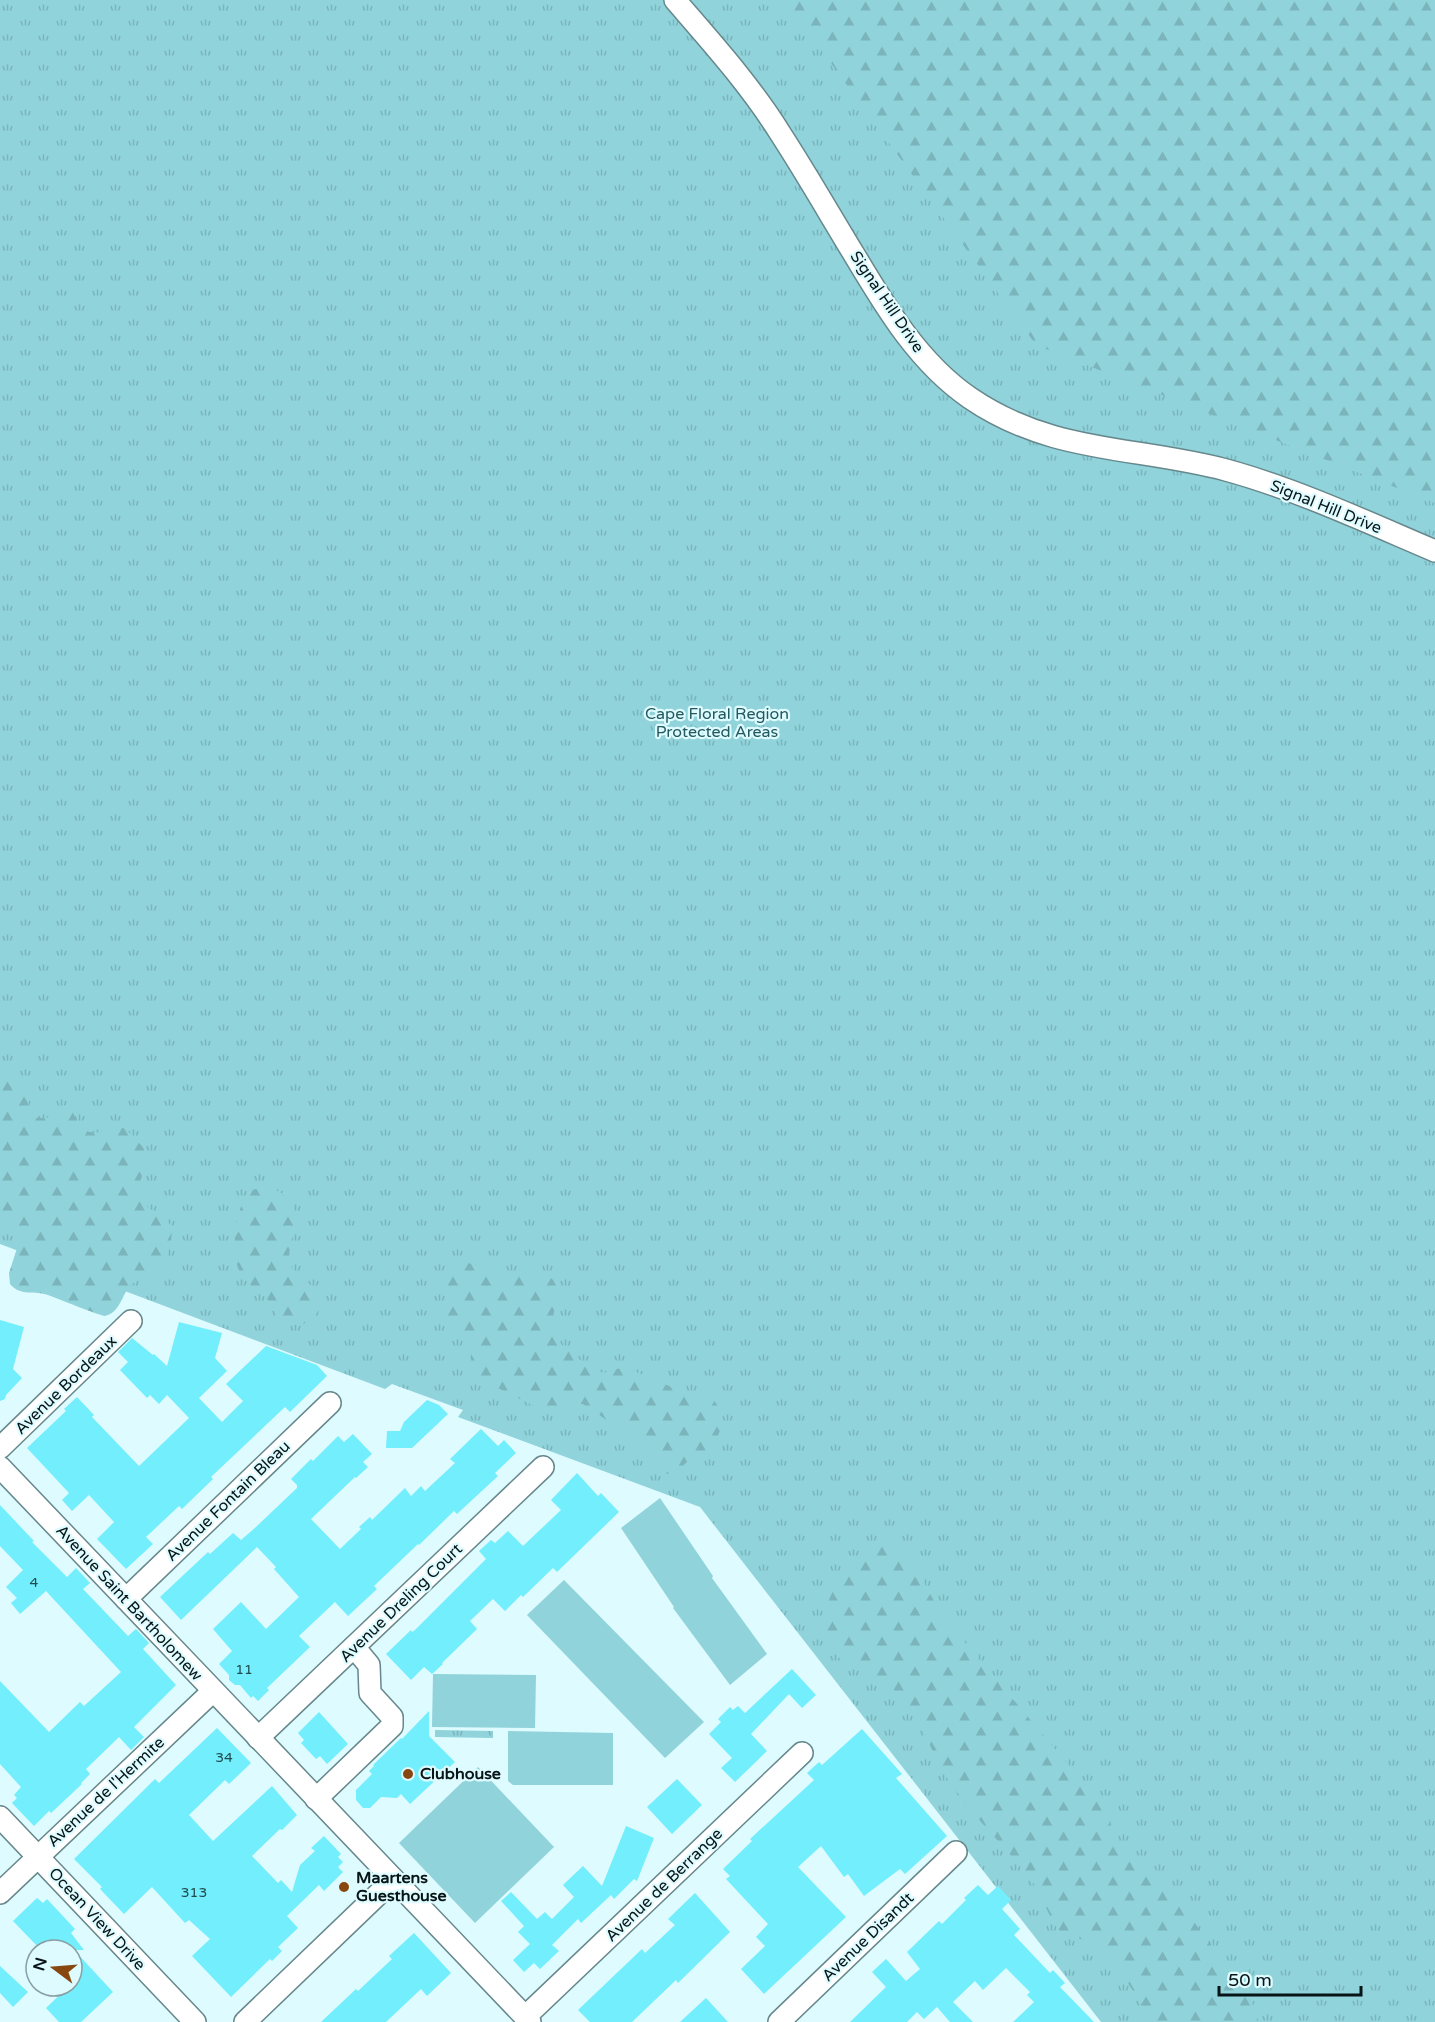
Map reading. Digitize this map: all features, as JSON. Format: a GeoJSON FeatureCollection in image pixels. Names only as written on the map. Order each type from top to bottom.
{"type":"FeatureCollection","features":[{"type":"Feature","properties":{"kind":"street","name":"Signal Hill Drive"},"geometry":{"type":"LineString","coordinates":[[675,0],[767,113],[898,324],[932,367],[969,398],[1007,420],[1047,436],[1085,445],[1205,465],[1270,484],[1435,552]]}},
{"type":"Feature","properties":{"kind":"street","name":"Avenue Bordeaux"},"geometry":{"type":"LineString","coordinates":[[0,1448],[131,1321]]}},
{"type":"Feature","properties":{"kind":"street","name":"Avenue Fontain Bleau"},"geometry":{"type":"LineString","coordinates":[[126,1599],[330,1403]]}},
{"type":"Feature","properties":{"kind":"street","name":"Avenue Saint Bartholomew"},"geometry":{"type":"LineString","coordinates":[[0,1467],[528,2019]]}},
{"type":"Feature","properties":{"kind":"street","name":"Avenue Dreling Court"},"geometry":{"type":"LineString","coordinates":[[258,1738],[543,1467]]}},
{"type":"Feature","properties":{"kind":"street"},"geometry":{"type":"LineString","coordinates":[[316,1799],[392,1726],[392,1717],[369,1689],[368,1661],[354,1647]]}},
{"type":"Feature","properties":{"kind":"street","name":"Avenue de l'Hermite"},"geometry":{"type":"LineString","coordinates":[[0,1893],[213,1690]]}},
{"type":"Feature","properties":{"kind":"street","name":"Avenue de Berrange"},"geometry":{"type":"LineString","coordinates":[[528,2019],[802,1753]]}},
{"type":"Feature","properties":{"kind":"street","name":"Ocean View Drive"},"geometry":{"type":"LineString","coordinates":[[0,1817],[195,2022]]}},
{"type":"Feature","properties":{"kind":"street","name":"Avenue Disandt"},"geometry":{"type":"LineString","coordinates":[[779,2022],[956,1852]]}},
{"type":"Feature","properties":{"kind":"street"},"geometry":{"type":"LineString","coordinates":[[245,2022],[393,1880]]}},
{"type":"Feature","properties":{"kind":"green space","name":"Cape Floral Region Protected Areas"},"geometry":{"type":"Polygon","coordinates":[[[0,0],[1435,0],[1435,2022],[1101,2022],[700,1507],[458,1417],[463,1410],[392,1384],[385,1389],[0,1244],[0,0]]]}},
{"type":"Feature","properties":{"kind":"green space"},"geometry":{"type":"Polygon","coordinates":[[[785,0],[1435,0],[1435,503],[1036,345],[785,0]]]}},
{"type":"Feature","properties":{"kind":"green space"},"geometry":{"type":"Polygon","coordinates":[[[0,1079],[21,1086],[27,1096],[30,1110],[35,1116],[47,1118],[59,1107],[68,1105],[78,1123],[87,1131],[100,1132],[111,1128],[122,1128],[142,1146],[146,1154],[139,1194],[144,1204],[171,1225],[170,1243],[160,1268],[131,1285],[118,1307],[110,1314],[105,1316],[48,1295],[23,1292],[10,1284],[9,1273],[19,1242],[12,1231],[0,1225],[0,1079]]]}},
{"type":"Feature","properties":{"kind":"green space"},"geometry":{"type":"Polygon","coordinates":[[[268,1187],[280,1192],[293,1204],[295,1220],[289,1256],[290,1263],[292,1269],[319,1295],[317,1314],[307,1322],[300,1324],[287,1323],[276,1316],[269,1301],[244,1278],[236,1260],[236,1227],[242,1205],[251,1190],[268,1187]]]}},
{"type":"Feature","properties":{"kind":"green space"},"geometry":{"type":"Polygon","coordinates":[[[457,1262],[488,1268],[505,1276],[538,1271],[549,1276],[557,1289],[553,1318],[554,1333],[562,1345],[583,1362],[603,1373],[624,1367],[681,1391],[710,1398],[716,1403],[723,1422],[715,1444],[688,1461],[676,1472],[667,1474],[659,1459],[645,1450],[625,1427],[611,1423],[583,1404],[575,1404],[550,1412],[544,1411],[484,1381],[472,1366],[470,1348],[467,1343],[444,1325],[447,1301],[442,1274],[449,1266],[457,1262]]]}},
{"type":"Feature","properties":{"kind":"green space"},"geometry":{"type":"Polygon","coordinates":[[[660,1498],[713,1576],[712,1578],[767,1654],[730,1685],[673,1608],[621,1528],[660,1498]]]}},
{"type":"Feature","properties":{"kind":"green space"},"geometry":{"type":"Polygon","coordinates":[[[883,1547],[897,1550],[908,1559],[943,1617],[1084,1783],[1108,1816],[1120,1850],[1128,1856],[1150,1863],[1165,1881],[1253,2005],[1259,2022],[1151,2022],[1133,1991],[1108,1958],[1091,1944],[1057,1928],[1031,1880],[952,1785],[914,1715],[898,1694],[881,1681],[852,1667],[835,1654],[825,1632],[824,1619],[831,1595],[837,1584],[854,1565],[871,1552],[883,1547]]]}},
{"type":"Feature","properties":{"kind":"green space"},"geometry":{"type":"Polygon","coordinates":[[[564,1580],[704,1722],[665,1758],[527,1615],[564,1580]]]}},
{"type":"Feature","properties":{"kind":"green space"},"geometry":{"type":"Polygon","coordinates":[[[433,1674],[536,1675],[535,1728],[432,1727],[433,1674]]]}},
{"type":"Feature","properties":{"kind":"green space"},"geometry":{"type":"Polygon","coordinates":[[[435,1730],[493,1731],[493,1738],[435,1737],[435,1730]]]}},
{"type":"Feature","properties":{"kind":"green space"},"geometry":{"type":"Polygon","coordinates":[[[508,1731],[613,1733],[613,1785],[513,1785],[508,1781],[508,1731]]]}},
{"type":"Feature","properties":{"kind":"green space"},"geometry":{"type":"Polygon","coordinates":[[[478,1767],[554,1847],[475,1923],[399,1843],[478,1767]]]}},
{"type":"Feature","properties":{"kind":"building"},"geometry":{"type":"Polygon","coordinates":[[[0,1320],[24,1327],[13,1369],[22,1378],[5,1399],[0,1401],[0,1320]]]}},
{"type":"Feature","properties":{"kind":"building"},"geometry":{"type":"Polygon","coordinates":[[[179,1322],[222,1333],[215,1358],[227,1371],[199,1398],[222,1422],[243,1401],[226,1384],[266,1346],[317,1365],[327,1376],[290,1412],[285,1407],[211,1477],[213,1479],[182,1509],[179,1506],[146,1537],[153,1544],[126,1569],[97,1539],[114,1522],[89,1495],[72,1511],[62,1500],[69,1493],[27,1448],[66,1411],[64,1409],[77,1397],[94,1415],[92,1417],[139,1466],[189,1418],[167,1395],[159,1404],[150,1395],[147,1398],[120,1370],[128,1362],[118,1352],[132,1338],[167,1366],[179,1322]]]}},
{"type":"Feature","properties":{"kind":"building"},"geometry":{"type":"Polygon","coordinates":[[[427,1400],[439,1405],[448,1414],[412,1448],[386,1448],[387,1431],[400,1431],[404,1422],[427,1400]]]}},
{"type":"Feature","properties":{"kind":"building"},"geometry":{"type":"Polygon","coordinates":[[[481,1429],[498,1446],[504,1440],[516,1453],[495,1473],[498,1476],[457,1514],[454,1511],[418,1544],[374,1586],[377,1589],[348,1616],[335,1602],[299,1636],[310,1647],[267,1688],[269,1690],[258,1701],[253,1696],[251,1698],[240,1685],[235,1685],[229,1680],[229,1675],[219,1664],[232,1651],[213,1629],[241,1602],[266,1629],[299,1597],[274,1569],[276,1567],[257,1547],[181,1620],[160,1597],[208,1552],[210,1554],[233,1533],[241,1540],[257,1526],[297,1488],[291,1479],[338,1436],[344,1442],[353,1434],[372,1454],[363,1462],[368,1467],[311,1519],[340,1549],[361,1529],[359,1527],[370,1517],[372,1520],[405,1488],[411,1496],[421,1486],[425,1491],[455,1463],[450,1459],[481,1429]]]}},
{"type":"Feature","properties":{"kind":"building"},"geometry":{"type":"Polygon","coordinates":[[[577,1473],[598,1496],[601,1493],[619,1512],[557,1572],[553,1568],[505,1611],[493,1599],[470,1621],[477,1629],[443,1664],[432,1674],[424,1667],[411,1680],[386,1654],[411,1630],[412,1632],[415,1630],[486,1559],[479,1551],[491,1540],[495,1543],[508,1531],[523,1546],[561,1510],[551,1500],[577,1473]]]}},
{"type":"Feature","properties":{"kind":"building"},"geometry":{"type":"Polygon","coordinates":[[[0,1505],[67,1577],[76,1568],[90,1583],[83,1589],[128,1636],[136,1629],[149,1643],[143,1649],[176,1685],[134,1727],[144,1737],[131,1750],[119,1737],[86,1769],[90,1774],[82,1784],[34,1826],[12,1803],[17,1798],[14,1795],[21,1787],[0,1764],[0,1681],[49,1732],[80,1702],[84,1706],[121,1672],[46,1591],[20,1614],[11,1603],[17,1598],[6,1587],[23,1570],[0,1546],[0,1505]]]}},
{"type":"Feature","properties":{"kind":"building"},"geometry":{"type":"Polygon","coordinates":[[[792,1669],[816,1695],[802,1708],[789,1694],[751,1734],[767,1751],[735,1782],[721,1768],[732,1758],[709,1734],[721,1722],[718,1719],[730,1707],[733,1710],[738,1706],[745,1713],[792,1669]]]}},
{"type":"Feature","properties":{"kind":"building","name":"Clubhouse"},"geometry":{"type":"Polygon","coordinates":[[[429,1711],[429,1736],[455,1762],[410,1804],[401,1794],[397,1798],[381,1797],[370,1808],[363,1808],[356,1800],[356,1790],[372,1774],[369,1771],[373,1765],[429,1711]]]}},
{"type":"Feature","properties":{"kind":"building"},"geometry":{"type":"Polygon","coordinates":[[[319,1712],[348,1744],[327,1764],[320,1756],[316,1759],[301,1743],[304,1740],[298,1733],[319,1712]]]}},
{"type":"Feature","properties":{"kind":"building"},"geometry":{"type":"Polygon","coordinates":[[[217,1728],[251,1763],[229,1784],[225,1780],[189,1815],[213,1841],[272,1786],[297,1815],[252,1856],[278,1883],[281,1880],[292,1892],[300,1865],[315,1851],[311,1848],[324,1836],[341,1854],[338,1857],[343,1862],[338,1867],[343,1872],[324,1891],[319,1885],[287,1916],[298,1928],[278,1947],[282,1951],[272,1961],[270,1959],[231,1997],[192,1956],[210,1939],[189,1920],[185,1923],[152,1887],[124,1914],[100,1889],[102,1887],[74,1859],[155,1779],[159,1783],[217,1728]]]}},
{"type":"Feature","properties":{"kind":"building"},"geometry":{"type":"Polygon","coordinates":[[[862,1729],[902,1774],[896,1778],[947,1836],[905,1874],[900,1869],[864,1896],[848,1874],[844,1877],[821,1846],[798,1867],[846,1917],[764,1994],[741,1969],[765,1946],[756,1937],[768,1924],[726,1879],[730,1876],[723,1869],[752,1841],[750,1839],[814,1780],[807,1773],[819,1762],[822,1765],[862,1729]]]}},
{"type":"Feature","properties":{"kind":"building"},"geometry":{"type":"Polygon","coordinates":[[[677,1779],[702,1805],[672,1834],[647,1807],[677,1779]]]}},
{"type":"Feature","properties":{"kind":"building"},"geometry":{"type":"Polygon","coordinates":[[[626,1826],[654,1838],[637,1881],[634,1879],[614,1899],[611,1895],[581,1923],[578,1919],[552,1945],[559,1951],[540,1969],[534,1963],[524,1972],[513,1960],[530,1944],[518,1932],[524,1926],[501,1901],[511,1892],[537,1919],[545,1912],[552,1919],[574,1897],[563,1885],[583,1866],[602,1886],[626,1826]]]}},
{"type":"Feature","properties":{"kind":"building"},"geometry":{"type":"Polygon","coordinates":[[[978,1885],[988,1895],[998,1886],[1011,1900],[1002,1909],[1020,1929],[1014,1935],[1050,1973],[1053,1970],[1065,1983],[1060,1987],[1094,2022],[1013,2022],[1034,2002],[1027,1995],[1030,1992],[1006,1968],[983,1990],[975,1981],[953,2002],[973,2022],[950,2022],[937,2007],[924,2019],[917,2012],[907,2022],[850,2022],[886,1987],[872,1972],[886,1959],[906,1981],[920,1969],[907,1952],[939,1921],[942,1924],[978,1885]]]}},
{"type":"Feature","properties":{"kind":"building"},"geometry":{"type":"Polygon","coordinates":[[[695,1893],[730,1932],[678,1983],[676,1980],[632,2022],[590,2022],[578,2010],[642,1949],[645,1953],[675,1925],[668,1919],[695,1893]]]}},
{"type":"Feature","properties":{"kind":"building"},"geometry":{"type":"Polygon","coordinates":[[[37,1898],[43,1903],[47,1899],[75,1929],[71,1933],[75,1938],[29,1938],[13,1921],[37,1898]]]}},
{"type":"Feature","properties":{"kind":"building"},"geometry":{"type":"Polygon","coordinates":[[[414,1933],[451,1973],[427,1996],[421,1989],[386,2022],[321,2022],[392,1959],[389,1956],[414,1933]]]}},
{"type":"Feature","properties":{"kind":"building"},"geometry":{"type":"Polygon","coordinates":[[[84,1961],[113,1992],[81,2022],[59,2022],[46,2008],[56,1998],[84,1998],[84,1961]]]}},
{"type":"Feature","properties":{"kind":"building"},"geometry":{"type":"Polygon","coordinates":[[[0,1966],[24,1988],[24,1996],[13,2007],[0,1993],[0,1966]]]}},
{"type":"Feature","properties":{"kind":"building"},"geometry":{"type":"Polygon","coordinates":[[[706,1998],[728,2022],[680,2022],[706,1998]]]}},
{"type":"Feature","properties":{"kind":"place","name":"Clubhouse"},"geometry":{"type":"Point","coordinates":[408,1774]}},
{"type":"Feature","properties":{"kind":"place","name":"Maartens Guesthouse"},"geometry":{"type":"Point","coordinates":[344,1887]}}]}
